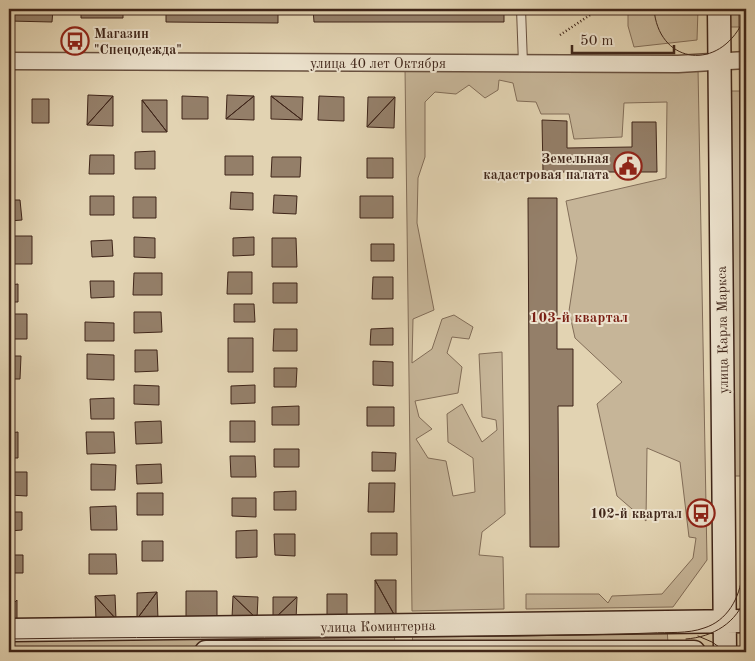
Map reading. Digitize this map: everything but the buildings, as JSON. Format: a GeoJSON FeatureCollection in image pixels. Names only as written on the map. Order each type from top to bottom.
{"type":"FeatureCollection","features":[{"type":"Feature","properties":{"kind":"street","name":"улица Карла Маркса"},"geometry":{"type":"LineString","coordinates":[[719,9],[718,61],[736,620],[725,652]]}},
{"type":"Feature","properties":{"kind":"street","name":"улица 40 лет Октября"},"geometry":{"type":"LineString","coordinates":[[9,62],[678,64],[746,60]]}},
{"type":"Feature","properties":{"kind":"street","name":"улица Коминтерна"},"geometry":{"type":"LineString","coordinates":[[9,630],[736,620]]}},
{"type":"Feature","properties":{"kind":"street","name":"улица Коминтерна"},"geometry":{"type":"LineString","coordinates":[[206,652],[694,652]]}},
{"type":"Feature","properties":{"kind":"lane"},"geometry":{"type":"LineString","coordinates":[[521,9],[522,64]]}},
{"type":"Feature","properties":{"kind":"path"},"geometry":{"type":"LineString","coordinates":[[560,35],[599,9]]}},
{"type":"Feature","properties":{"kind":"shaded area"},"geometry":{"type":"Polygon","coordinates":[[[628,9],[698,9],[697,40],[634,47],[628,26],[628,9]]]}},
{"type":"Feature","properties":{"kind":"shaded area"},"geometry":{"type":"Polygon","coordinates":[[[728,9],[746,9],[746,27],[728,27],[728,9]]]}},
{"type":"Feature","properties":{"kind":"shaded area"},"geometry":{"type":"Polygon","coordinates":[[[698,68],[707,560],[673,607],[526,609],[526,594],[599,594],[608,603],[612,596],[662,594],[693,558],[696,538],[689,537],[680,462],[647,448],[646,521],[617,496],[597,404],[622,382],[575,338],[569,311],[577,258],[566,201],[666,178],[667,102],[624,103],[622,137],[574,139],[569,114],[541,114],[536,102],[517,101],[513,83],[499,80],[498,90],[485,98],[469,85],[456,94],[435,92],[425,102],[425,157],[418,178],[417,223],[434,310],[413,319],[412,363],[432,349],[442,319],[454,315],[473,327],[469,339],[452,337],[447,353],[462,367],[458,393],[415,401],[419,417],[432,429],[416,439],[428,458],[446,461],[453,496],[475,492],[473,458],[448,442],[447,414],[462,404],[482,442],[497,430],[496,420],[482,417],[479,354],[502,352],[505,514],[482,532],[479,555],[503,557],[504,609],[412,611],[405,69],[698,68]]]}},
{"type":"Feature","properties":{"kind":"shaded area"},"geometry":{"type":"Polygon","coordinates":[[[729,91],[746,91],[746,476],[729,476],[729,91]]]}},
{"type":"Feature","properties":{"kind":"shaded area"},"geometry":{"type":"Polygon","coordinates":[[[667,627],[668,644],[413,647],[412,631],[667,627]]]}},
{"type":"Feature","properties":{"kind":"shaded area"},"geometry":{"type":"Polygon","coordinates":[[[395,632],[394,648],[9,652],[9,636],[395,632]]]}},
{"type":"Feature","properties":{"kind":"tram line"},"geometry":{"type":"LineString","coordinates":[[654,9],[658,27],[665,40],[676,50],[689,55],[702,55],[716,51],[729,41],[740,27]]}},
{"type":"Feature","properties":{"kind":"tram line"},"geometry":{"type":"LineString","coordinates":[[739,9],[742,582]]}},
{"type":"Feature","properties":{"kind":"tram line"},"geometry":{"type":"LineString","coordinates":[[9,639],[520,636],[685,632],[712,625],[726,614],[735,600],[742,575]]}},
{"type":"Feature","properties":{"kind":"tram line"},"geometry":{"type":"LineString","coordinates":[[686,639],[706,635],[723,627],[737,614],[746,596]]}},
{"type":"Feature","properties":{"kind":"tram line"},"geometry":{"type":"LineString","coordinates":[[742,607],[742,652]]}},
{"type":"Feature","properties":{"kind":"tram line"},"geometry":{"type":"LineString","coordinates":[[698,636],[712,642],[726,652]]}},
{"type":"Feature","properties":{"kind":"place","name":"Магазин \"Спецодежда\""},"geometry":{"type":"Point","coordinates":[75,41]}},
{"type":"Feature","properties":{"kind":"place","name":"Земельная кадастровая палата"},"geometry":{"type":"Point","coordinates":[628,166]}},
{"type":"Feature","properties":{"kind":"place","name":"102-й квартал"},"geometry":{"type":"Point","coordinates":[701,513]}},
{"type":"Feature","properties":{"kind":"district","name":"103-й квартал"},"geometry":{"type":"Point","coordinates":[579,317]}}]}
